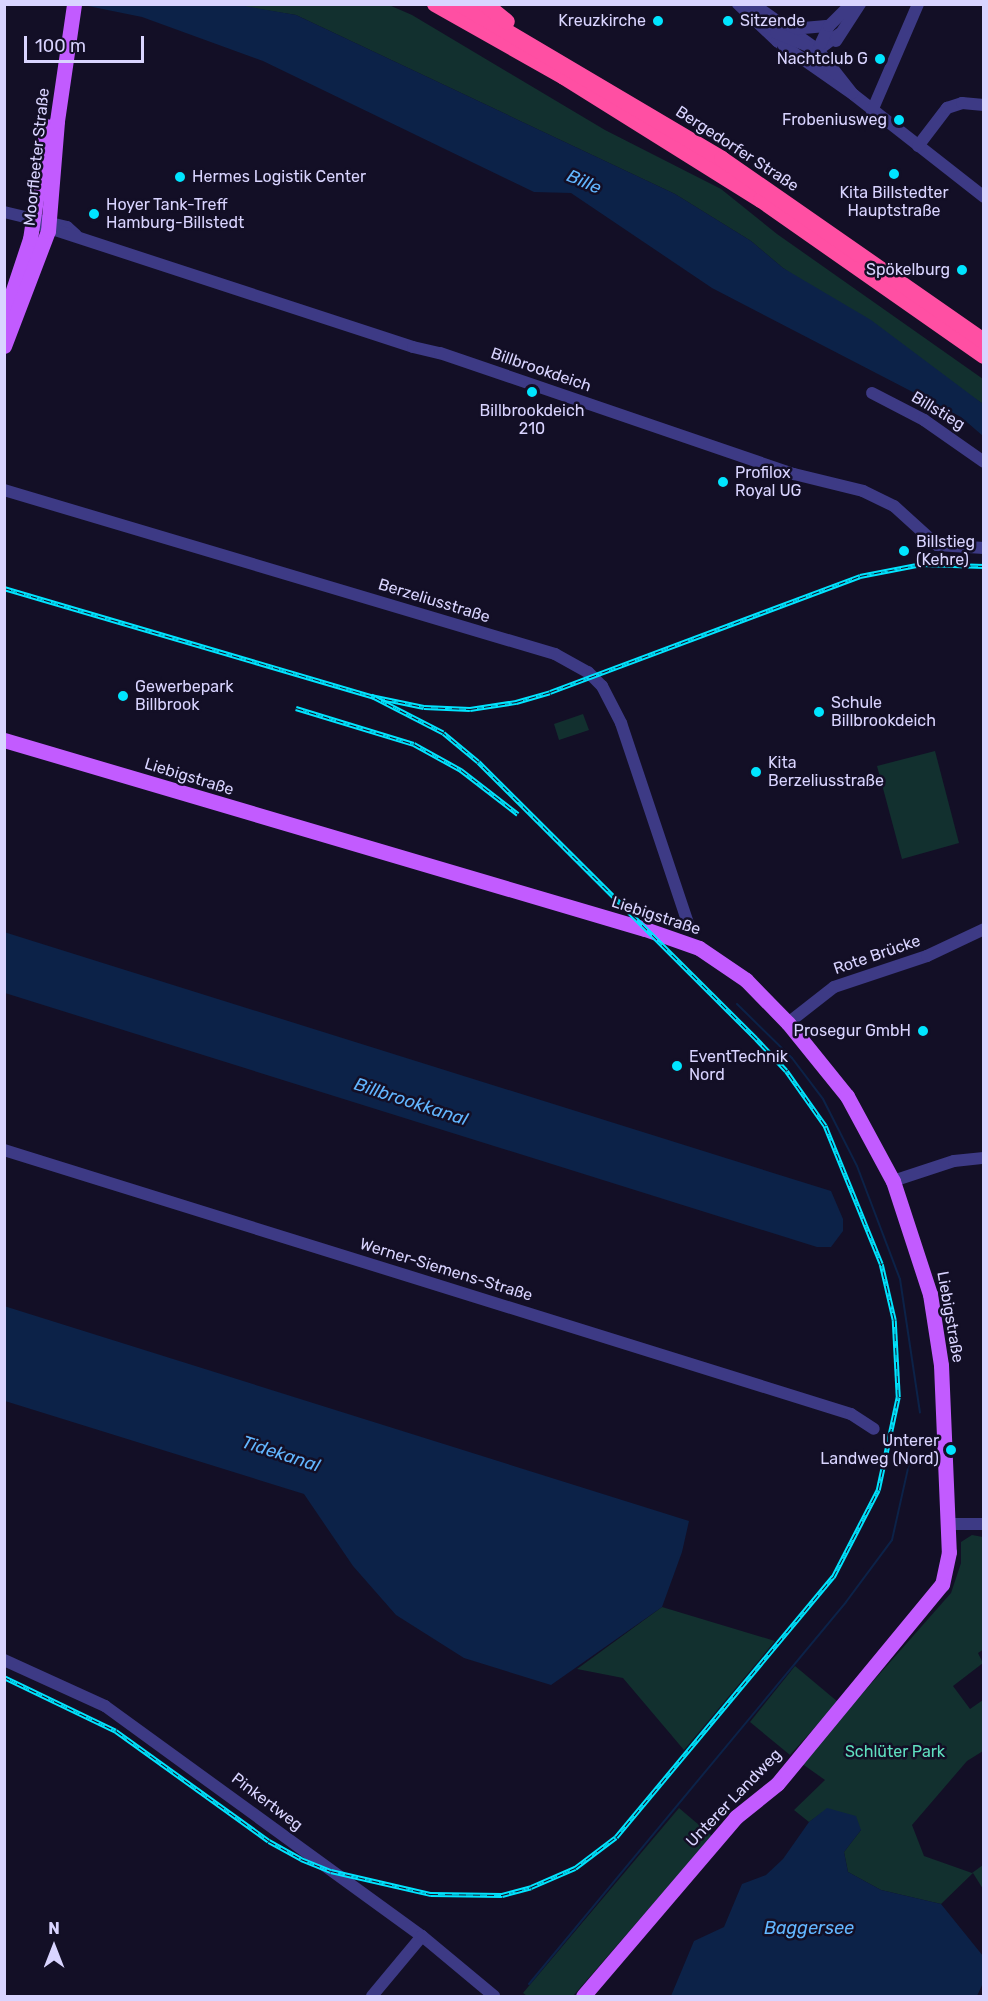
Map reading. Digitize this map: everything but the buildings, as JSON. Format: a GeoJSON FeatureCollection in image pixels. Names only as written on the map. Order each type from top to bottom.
{"type":"FeatureCollection","features":[{"type":"Feature","properties":{"kind":"highway"},"geometry":{"type":"LineString","coordinates":[[423,4],[467,22]]}},
{"type":"Feature","properties":{"kind":"highway"},"geometry":{"type":"LineString","coordinates":[[435,4],[467,22]]}},
{"type":"Feature","properties":{"kind":"highway","name":"Bergedorfer Straße"},"geometry":{"type":"LineString","coordinates":[[460,4],[543,50],[722,159],[984,341]]}},
{"type":"Feature","properties":{"kind":"highway"},"geometry":{"type":"LineString","coordinates":[[485,4],[543,50]]}},
{"type":"Feature","properties":{"kind":"highway","name":"Bergedorfer Straße"},"geometry":{"type":"LineString","coordinates":[[467,22],[672,143],[761,200],[984,357]]}},
{"type":"Feature","properties":{"kind":"main road"},"geometry":{"type":"LineString","coordinates":[[64,36],[70,6]]}},
{"type":"Feature","properties":{"kind":"main road","name":"Moorfleeter Straße"},"geometry":{"type":"LineString","coordinates":[[4,317],[20,276],[34,219],[64,36]]}},
{"type":"Feature","properties":{"kind":"main road","name":"Moorfleeter Straße"},"geometry":{"type":"LineString","coordinates":[[4,346],[49,226],[64,36]]}},
{"type":"Feature","properties":{"kind":"main road","name":"Liebigstraße"},"geometry":{"type":"LineString","coordinates":[[4,740],[687,943],[746,980],[788,1023],[848,1096],[893,1181],[920,1257],[936,1329],[949,1524],[947,1565]]}},
{"type":"Feature","properties":{"kind":"main road","name":"Unterer Landweg"},"geometry":{"type":"LineString","coordinates":[[583,1996],[736,1817],[777,1784],[936,1596],[947,1565]]}},
{"type":"Feature","properties":{"kind":"street"},"geometry":{"type":"LineString","coordinates":[[738,4],[748,18],[819,73],[854,95],[918,146],[982,192]]}},
{"type":"Feature","properties":{"kind":"street"},"geometry":{"type":"LineString","coordinates":[[753,4],[818,50],[854,95]]}},
{"type":"Feature","properties":{"kind":"street"},"geometry":{"type":"LineString","coordinates":[[819,73],[818,50],[851,4]]}},
{"type":"Feature","properties":{"kind":"street"},"geometry":{"type":"LineString","coordinates":[[834,68],[831,55],[834,30],[860,4]]}},
{"type":"Feature","properties":{"kind":"street"},"geometry":{"type":"LineString","coordinates":[[873,111],[918,4]]}},
{"type":"Feature","properties":{"kind":"street"},"geometry":{"type":"LineString","coordinates":[[748,18],[797,44],[818,50]]}},
{"type":"Feature","properties":{"kind":"street"},"geometry":{"type":"LineString","coordinates":[[791,29],[834,30]]}},
{"type":"Feature","properties":{"kind":"street"},"geometry":{"type":"LineString","coordinates":[[918,146],[947,108],[962,103],[984,105]]}},
{"type":"Feature","properties":{"kind":"street","name":"Billbrookdeich"},"geometry":{"type":"LineString","coordinates":[[4,212],[34,219],[49,226],[72,228],[76,235],[413,347],[440,352],[794,474],[863,491],[894,506],[937,545],[984,548]]}},
{"type":"Feature","properties":{"kind":"street","name":"Billstieg"},"geometry":{"type":"LineString","coordinates":[[872,393],[924,420],[984,462]]}},
{"type":"Feature","properties":{"kind":"street","name":"Berzeliusstraße"},"geometry":{"type":"LineString","coordinates":[[4,490],[555,654],[588,672],[602,686],[621,723],[689,926]]}},
{"type":"Feature","properties":{"kind":"street","name":"Rote Brücke"},"geometry":{"type":"LineString","coordinates":[[788,1023],[834,987],[927,956],[984,929]]}},
{"type":"Feature","properties":{"kind":"street","name":"Werner-Siemens-Straße"},"geometry":{"type":"LineString","coordinates":[[4,1150],[851,1414],[874,1429]]}},
{"type":"Feature","properties":{"kind":"street"},"geometry":{"type":"LineString","coordinates":[[893,1181],[954,1161],[984,1158]]}},
{"type":"Feature","properties":{"kind":"street"},"geometry":{"type":"LineString","coordinates":[[949,1524],[984,1524]]}},
{"type":"Feature","properties":{"kind":"street","name":"Pinkertweg"},"geometry":{"type":"LineString","coordinates":[[4,1660],[105,1706],[422,1936],[494,1996]]}},
{"type":"Feature","properties":{"kind":"street"},"geometry":{"type":"LineString","coordinates":[[372,1996],[422,1936]]}},
{"type":"Feature","properties":{"kind":"green space"},"geometry":{"type":"Polygon","coordinates":[[[234,5],[389,5],[412,15],[605,130],[721,189],[777,234],[983,379],[983,404],[783,268],[751,241],[675,194],[296,15],[234,5]]]}},
{"type":"Feature","properties":{"kind":"green space"},"geometry":{"type":"Polygon","coordinates":[[[583,714],[589,730],[559,740],[554,724],[583,714]]]}},
{"type":"Feature","properties":{"kind":"green space"},"geometry":{"type":"Polygon","coordinates":[[[935,751],[959,843],[902,859],[877,766],[935,751]]]}},
{"type":"Feature","properties":{"kind":"green space","name":"Schlüter Park"},"geometry":{"type":"Polygon","coordinates":[[[972,1535],[983,1537],[984,1649],[978,1653],[983,1663],[953,1686],[970,1709],[983,1700],[983,1751],[967,1761],[912,1825],[924,1856],[972,1873],[983,1865],[983,1889],[973,1873],[941,1904],[881,1890],[848,1872],[844,1852],[861,1830],[827,1809],[809,1822],[794,1810],[825,1780],[801,1763],[951,1593],[961,1563],[961,1542],[972,1535]]]}},
{"type":"Feature","properties":{"kind":"green space"},"geometry":{"type":"Polygon","coordinates":[[[662,1607],[775,1641],[684,1750],[623,1678],[577,1669],[662,1607]]]}},
{"type":"Feature","properties":{"kind":"green space"},"geometry":{"type":"Polygon","coordinates":[[[795,1666],[838,1702],[790,1755],[750,1722],[795,1666]]]}},
{"type":"Feature","properties":{"kind":"green space"},"geometry":{"type":"Polygon","coordinates":[[[679,1808],[712,1836],[573,1996],[527,1996],[523,1993],[679,1808]]]}},
{"type":"Feature","properties":{"kind":"water","name":"Bille"},"geometry":{"type":"Polygon","coordinates":[[[233,4],[296,15],[675,194],[751,241],[783,268],[871,320],[983,404],[983,436],[961,417],[712,288],[571,193],[534,192],[263,61],[142,17],[83,5],[233,4]]]}},
{"type":"Feature","properties":{"kind":"water","name":"Billbrookkanal"},"geometry":{"type":"Polygon","coordinates":[[[4,932],[831,1191],[843,1219],[843,1231],[831,1247],[817,1247],[5,993],[4,932]]]}},
{"type":"Feature","properties":{"kind":"water","name":"Tidekanal"},"geometry":{"type":"Polygon","coordinates":[[[4,1306],[689,1521],[682,1552],[662,1607],[551,1685],[464,1658],[396,1615],[353,1566],[304,1494],[5,1401],[4,1306]]]}},
{"type":"Feature","properties":{"kind":"water","name":"Baggersee"},"geometry":{"type":"Polygon","coordinates":[[[827,1808],[856,1816],[861,1830],[844,1852],[848,1872],[881,1890],[941,1904],[983,1956],[983,1983],[977,1996],[671,1996],[694,1941],[724,1927],[742,1884],[766,1875],[783,1859],[809,1822],[827,1808]]]}},
{"type":"Feature","properties":{"kind":"waterway"},"geometry":{"type":"LineString","coordinates":[[737,1004],[792,1058],[823,1099],[857,1166],[900,1279],[920,1413]]}},
{"type":"Feature","properties":{"kind":"waterway"},"geometry":{"type":"LineString","coordinates":[[529,1984],[846,1602],[892,1540],[911,1455]]}},
{"type":"Feature","properties":{"kind":"railway"},"geometry":{"type":"LineString","coordinates":[[4,588],[371,696],[424,707],[470,709],[516,702],[550,692],[860,576],[922,564],[984,566]]}},
{"type":"Feature","properties":{"kind":"railway"},"geometry":{"type":"LineString","coordinates":[[4,1677],[116,1731],[269,1841],[301,1859],[331,1871],[431,1894],[502,1895],[531,1887],[575,1868],[616,1837],[833,1577],[878,1490],[898,1397],[894,1320],[881,1264],[825,1126],[786,1071],[756,1039],[478,762],[443,733],[371,696]]}},
{"type":"Feature","properties":{"kind":"railway"},"geometry":{"type":"LineString","coordinates":[[296,708],[414,744],[461,770],[518,814]]}},
{"type":"Feature","properties":{"kind":"place","name":"Kreuzkirche"},"geometry":{"type":"Point","coordinates":[658,21]}},
{"type":"Feature","properties":{"kind":"place","name":"Sitzende"},"geometry":{"type":"Point","coordinates":[728,21]}},
{"type":"Feature","properties":{"kind":"place","name":"Nachtclub G"},"geometry":{"type":"Point","coordinates":[880,59]}},
{"type":"Feature","properties":{"kind":"place","name":"Frobeniusweg"},"geometry":{"type":"Point","coordinates":[899,120]}},
{"type":"Feature","properties":{"kind":"place","name":"Kita Billstedter Hauptstraße"},"geometry":{"type":"Point","coordinates":[894,174]}},
{"type":"Feature","properties":{"kind":"place","name":"Hermes Logistik Center"},"geometry":{"type":"Point","coordinates":[180,177]}},
{"type":"Feature","properties":{"kind":"place","name":"Hoyer Tank-Treff Hamburg-Billstedt"},"geometry":{"type":"Point","coordinates":[94,214]}},
{"type":"Feature","properties":{"kind":"place","name":"Spökelburg"},"geometry":{"type":"Point","coordinates":[962,270]}},
{"type":"Feature","properties":{"kind":"place","name":"Billbrookdeich 210"},"geometry":{"type":"Point","coordinates":[532,392]}},
{"type":"Feature","properties":{"kind":"place","name":"Profilox Royal UG"},"geometry":{"type":"Point","coordinates":[723,482]}},
{"type":"Feature","properties":{"kind":"place","name":"Billstieg (Kehre)"},"geometry":{"type":"Point","coordinates":[904,551]}},
{"type":"Feature","properties":{"kind":"place","name":"Gewerbepark Billbrook"},"geometry":{"type":"Point","coordinates":[123,696]}},
{"type":"Feature","properties":{"kind":"place","name":"Schule Billbrookdeich"},"geometry":{"type":"Point","coordinates":[819,712]}},
{"type":"Feature","properties":{"kind":"place","name":"Kita Berzeliusstraße"},"geometry":{"type":"Point","coordinates":[756,772]}},
{"type":"Feature","properties":{"kind":"place","name":"Prosegur GmbH"},"geometry":{"type":"Point","coordinates":[923,1031]}},
{"type":"Feature","properties":{"kind":"place","name":"EventTechnik Nord"},"geometry":{"type":"Point","coordinates":[677,1066]}},
{"type":"Feature","properties":{"kind":"place","name":"Unterer Landweg (Nord)"},"geometry":{"type":"Point","coordinates":[951,1450]}}]}
